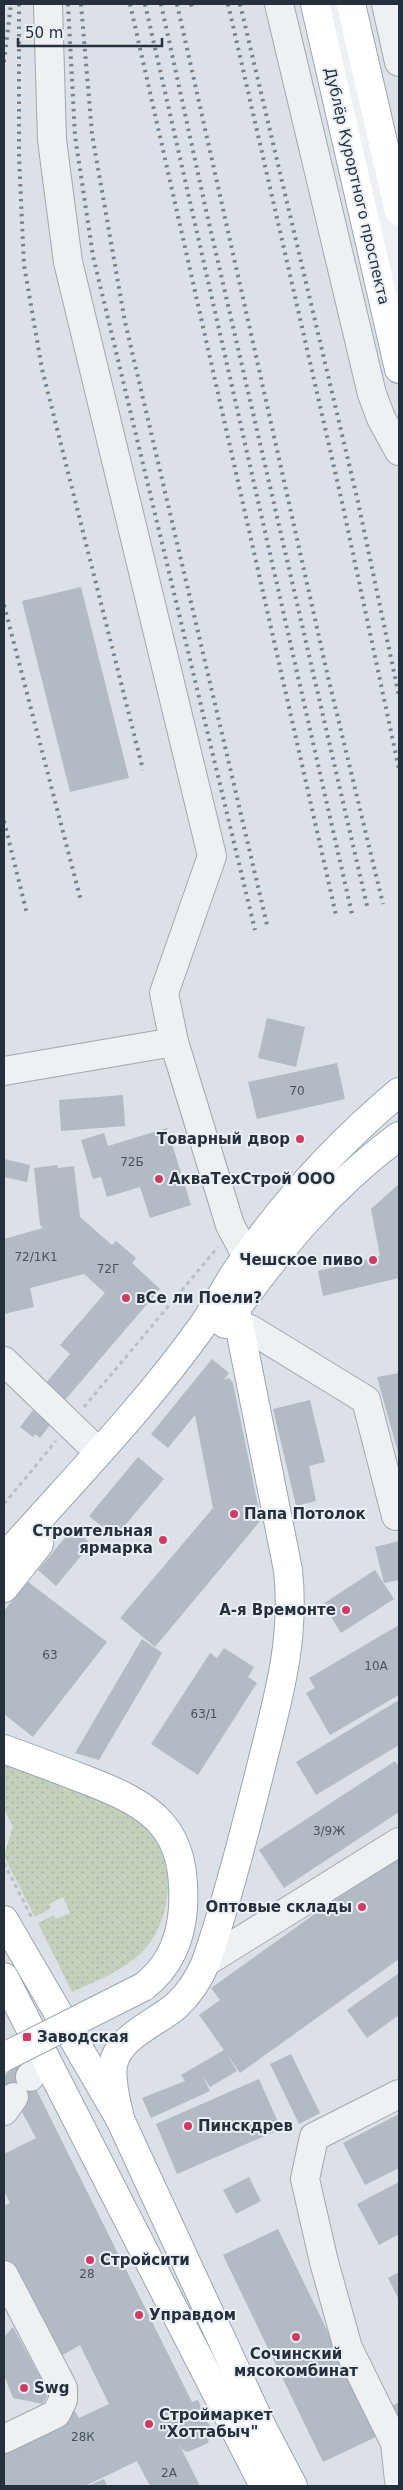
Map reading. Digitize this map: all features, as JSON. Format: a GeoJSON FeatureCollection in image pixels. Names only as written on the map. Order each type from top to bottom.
{"type":"FeatureCollection","features":[{"type":"Feature","properties":{"kind":"main road","name":"Дублёр Курортного проспекта"},"geometry":{"type":"LineString","coordinates":[[315,4],[399,369]]}},
{"type":"Feature","properties":{"kind":"main road"},"geometry":{"type":"LineString","coordinates":[[351,4],[399,211]]}},
{"type":"Feature","properties":{"kind":"main road"},"geometry":{"type":"LineString","coordinates":[[4,1558],[153,1388],[203,1324],[242,1264],[315,1170],[357,1128],[399,1092]]}},
{"type":"Feature","properties":{"kind":"main road"},"geometry":{"type":"LineString","coordinates":[[4,1588],[67,1510],[165,1398],[238,1319],[323,1200],[376,1153],[399,1136]]}},
{"type":"Feature","properties":{"kind":"main road"},"geometry":{"type":"LineString","coordinates":[[4,1538],[78,1433],[242,1264]]}},
{"type":"Feature","properties":{"kind":"main road"},"geometry":{"type":"LineString","coordinates":[[120,2119],[113,2078],[113,2066],[116,2056],[123,2046],[175,2006],[200,1977],[206,1962],[239,1855],[286,1667],[291,1600],[288,1570],[238,1319]]}},
{"type":"Feature","properties":{"kind":"main road"},"geometry":{"type":"LineString","coordinates":[[4,1748],[118,1792],[144,1805],[157,1817],[177,1850],[184,1891],[182,1921],[177,1942],[168,1961],[151,1981],[4,2057]]}},
{"type":"Feature","properties":{"kind":"main road"},"geometry":{"type":"LineString","coordinates":[[4,1920],[120,2119],[262,2427],[293,2486]]}},
{"type":"Feature","properties":{"kind":"main road"},"geometry":{"type":"LineString","coordinates":[[4,1977],[26,2077],[264,2486]]}},
{"type":"Feature","properties":{"kind":"main road"},"geometry":{"type":"LineString","coordinates":[[4,2015],[26,2027],[26,2077]]}},
{"type":"Feature","properties":{"kind":"street"},"geometry":{"type":"LineString","coordinates":[[48,4],[52,140],[68,262],[212,856],[164,993],[174,1042],[242,1264]]}},
{"type":"Feature","properties":{"kind":"street"},"geometry":{"type":"LineString","coordinates":[[279,4],[372,394],[381,418],[399,451]]}},
{"type":"Feature","properties":{"kind":"street"},"geometry":{"type":"LineString","coordinates":[[335,4],[399,286]]}},
{"type":"Feature","properties":{"kind":"street"},"geometry":{"type":"LineString","coordinates":[[386,4],[399,62]]}},
{"type":"Feature","properties":{"kind":"street"},"geometry":{"type":"LineString","coordinates":[[4,1071],[174,1042]]}},
{"type":"Feature","properties":{"kind":"street"},"geometry":{"type":"LineString","coordinates":[[238,1319],[250,1329],[366,1400],[396,1516]]}},
{"type":"Feature","properties":{"kind":"street"},"geometry":{"type":"LineString","coordinates":[[4,1361],[78,1433]]}},
{"type":"Feature","properties":{"kind":"street"},"geometry":{"type":"LineString","coordinates":[[206,1962],[399,1842]]}},
{"type":"Feature","properties":{"kind":"street"},"geometry":{"type":"LineString","coordinates":[[399,2094],[314,2137],[305,2179],[324,2262],[348,2348],[395,2443],[399,2481]]}},
{"type":"Feature","properties":{"kind":"street"},"geometry":{"type":"LineString","coordinates":[[4,2276],[64,2388],[63,2400],[56,2414],[4,2439]]}},
{"type":"Feature","properties":{"kind":"path"},"geometry":{"type":"LineString","coordinates":[[4,1504],[78,1433],[223,1240]]}},
{"type":"Feature","properties":{"kind":"green space"},"geometry":{"type":"Polygon","coordinates":[[[4,1760],[55,1778],[121,1807],[150,1830],[160,1846],[166,1864],[168,1883],[166,1903],[153,1939],[141,1953],[126,1965],[72,1992],[38,1923],[54,1915],[56,1919],[70,1913],[63,1897],[49,1904],[51,1908],[35,1917],[4,1856],[13,1826],[4,1810],[4,1760]]]}},
{"type":"Feature","properties":{"kind":"building"},"geometry":{"type":"Polygon","coordinates":[[[81,587],[129,778],[70,792],[22,601],[81,587]]]}},
{"type":"Feature","properties":{"kind":"building"},"geometry":{"type":"Polygon","coordinates":[[[267,1018],[305,1027],[296,1067],[258,1058],[267,1018]]]}},
{"type":"Feature","properties":{"kind":"building"},"geometry":{"type":"Polygon","coordinates":[[[337,1063],[345,1099],[257,1119],[248,1082],[337,1063]]]}},
{"type":"Feature","properties":{"kind":"building"},"geometry":{"type":"Polygon","coordinates":[[[123,1095],[125,1126],[61,1131],[59,1100],[123,1095]]]}},
{"type":"Feature","properties":{"kind":"building"},"geometry":{"type":"Polygon","coordinates":[[[167,1128],[191,1205],[150,1218],[140,1187],[107,1197],[101,1177],[93,1179],[81,1140],[104,1133],[108,1146],[167,1128]]]}},
{"type":"Feature","properties":{"kind":"building"},"geometry":{"type":"Polygon","coordinates":[[[4,1159],[30,1165],[27,1182],[4,1177],[4,1159]]]}},
{"type":"Feature","properties":{"kind":"building"},"geometry":{"type":"Polygon","coordinates":[[[57,1165],[58,1168],[74,1166],[80,1217],[112,1245],[116,1241],[136,1258],[132,1263],[160,1289],[65,1400],[45,1384],[70,1354],[60,1345],[105,1293],[84,1274],[30,1288],[34,1307],[4,1314],[4,1239],[43,1228],[40,1225],[34,1168],[57,1165]]]}},
{"type":"Feature","properties":{"kind":"building"},"geometry":{"type":"Polygon","coordinates":[[[399,1184],[399,1278],[323,1296],[318,1271],[380,1256],[371,1209],[399,1184]]]}},
{"type":"Feature","properties":{"kind":"building","name":"Папа Потолок"},"geometry":{"type":"Polygon","coordinates":[[[212,1359],[229,1373],[224,1380],[229,1378],[233,1383],[261,1520],[155,1647],[120,1618],[213,1508],[195,1415],[168,1448],[151,1434],[212,1359]]]}},
{"type":"Feature","properties":{"kind":"building"},"geometry":{"type":"Polygon","coordinates":[[[399,1373],[399,1456],[377,1377],[399,1373]]]}},
{"type":"Feature","properties":{"kind":"building"},"geometry":{"type":"Polygon","coordinates":[[[310,1400],[325,1462],[309,1466],[316,1501],[296,1506],[273,1409],[310,1400]]]}},
{"type":"Feature","properties":{"kind":"building"},"geometry":{"type":"Polygon","coordinates":[[[42,1407],[56,1417],[40,1438],[35,1434],[33,1437],[20,1427],[33,1410],[37,1414],[42,1407]]]}},
{"type":"Feature","properties":{"kind":"building"},"geometry":{"type":"Polygon","coordinates":[[[138,1457],[164,1479],[115,1537],[89,1516],[138,1457]]]}},
{"type":"Feature","properties":{"kind":"building"},"geometry":{"type":"Polygon","coordinates":[[[73,1528],[91,1544],[56,1586],[38,1570],[73,1528]]]}},
{"type":"Feature","properties":{"kind":"building"},"geometry":{"type":"Polygon","coordinates":[[[399,1541],[399,1580],[384,1583],[375,1547],[399,1541]]]}},
{"type":"Feature","properties":{"kind":"building"},"geometry":{"type":"Polygon","coordinates":[[[375,1570],[394,1599],[341,1633],[323,1604],[375,1570]]]}},
{"type":"Feature","properties":{"kind":"building"},"geometry":{"type":"Polygon","coordinates":[[[27,1581],[107,1642],[33,1737],[4,1714],[4,1611],[27,1581]]]}},
{"type":"Feature","properties":{"kind":"building"},"geometry":{"type":"Polygon","coordinates":[[[399,1625],[399,1695],[330,1735],[306,1693],[315,1688],[309,1678],[399,1625]]]}},
{"type":"Feature","properties":{"kind":"building"},"geometry":{"type":"Polygon","coordinates":[[[142,1639],[162,1653],[99,1760],[75,1753],[142,1639]]]}},
{"type":"Feature","properties":{"kind":"building"},"geometry":{"type":"Polygon","coordinates":[[[224,1648],[254,1667],[248,1677],[257,1683],[198,1775],[151,1744],[210,1653],[217,1658],[224,1648]]]}},
{"type":"Feature","properties":{"kind":"building"},"geometry":{"type":"Polygon","coordinates":[[[399,1700],[399,1745],[316,1795],[296,1762],[399,1700]]]}},
{"type":"Feature","properties":{"kind":"building"},"geometry":{"type":"Polygon","coordinates":[[[395,1761],[399,1767],[399,1812],[284,1888],[259,1850],[395,1761]]]}},
{"type":"Feature","properties":{"kind":"building","name":"Оптовые склады"},"geometry":{"type":"Polygon","coordinates":[[[399,1854],[399,1959],[240,2073],[226,2053],[237,2071],[210,2087],[202,2075],[210,2091],[151,2118],[142,2098],[185,2081],[181,2075],[224,2050],[199,2015],[220,2000],[211,1988],[399,1854]]]}},
{"type":"Feature","properties":{"kind":"building"},"geometry":{"type":"Polygon","coordinates":[[[399,1973],[399,2015],[367,2038],[347,2010],[399,1973]]]}},
{"type":"Feature","properties":{"kind":"building"},"geometry":{"type":"Polygon","coordinates":[[[291,2054],[320,2113],[299,2124],[270,2064],[291,2054]]]}},
{"type":"Feature","properties":{"kind":"building"},"geometry":{"type":"Polygon","coordinates":[[[14,2064],[30,2077],[192,2402],[198,2400],[211,2429],[208,2443],[188,2452],[183,2450],[179,2444],[200,2486],[150,2486],[137,2461],[85,2486],[4,2486],[4,2442],[73,2408],[79,2418],[109,2404],[80,2345],[56,2359],[4,2259],[4,2206],[10,2203],[4,2191],[4,2154],[36,2138],[14,2097],[4,2089],[4,2077],[14,2064]]]}},
{"type":"Feature","properties":{"kind":"building"},"geometry":{"type":"Polygon","coordinates":[[[259,2079],[281,2129],[177,2174],[156,2124],[259,2079]]]}},
{"type":"Feature","properties":{"kind":"building"},"geometry":{"type":"Polygon","coordinates":[[[399,2114],[399,2168],[365,2185],[343,2143],[399,2114]]]}},
{"type":"Feature","properties":{"kind":"building"},"geometry":{"type":"Polygon","coordinates":[[[249,2177],[261,2201],[236,2214],[223,2190],[249,2177]]]}},
{"type":"Feature","properties":{"kind":"building"},"geometry":{"type":"Polygon","coordinates":[[[399,2182],[399,2234],[379,2245],[357,2204],[399,2182]]]}},
{"type":"Feature","properties":{"kind":"building","name":"Сочинский мясокомбинат"},"geometry":{"type":"Polygon","coordinates":[[[278,2229],[370,2419],[399,2402],[399,2419],[376,2432],[378,2436],[323,2462],[223,2255],[278,2229]]]}},
{"type":"Feature","properties":{"kind":"building"},"geometry":{"type":"Polygon","coordinates":[[[399,2272],[399,2300],[388,2278],[399,2272]]]}},
{"type":"Feature","properties":{"kind":"building"},"geometry":{"type":"Polygon","coordinates":[[[13,2327],[49,2393],[43,2404],[13,2398],[4,2375],[4,2337],[13,2327]]]}},
{"type":"Feature","properties":{"kind":"building"},"geometry":{"type":"Polygon","coordinates":[[[104,2479],[107,2486],[88,2486],[104,2479]]]}},
{"type":"Feature","properties":{"kind":"railway"},"geometry":{"type":"LineString","coordinates":[[4,62],[11,4]]}},
{"type":"Feature","properties":{"kind":"railway"},"geometry":{"type":"LineString","coordinates":[[19,4],[19,157],[24,265],[42,369],[143,770]]}},
{"type":"Feature","properties":{"kind":"railway"},"geometry":{"type":"LineString","coordinates":[[68,4],[75,136],[93,256],[255,930]]}},
{"type":"Feature","properties":{"kind":"railway"},"geometry":{"type":"LineString","coordinates":[[81,4],[92,134],[125,322],[268,929]]}},
{"type":"Feature","properties":{"kind":"railway"},"geometry":{"type":"LineString","coordinates":[[130,4],[336,915]]}},
{"type":"Feature","properties":{"kind":"railway"},"geometry":{"type":"LineString","coordinates":[[145,4],[352,914]]}},
{"type":"Feature","properties":{"kind":"railway"},"geometry":{"type":"LineString","coordinates":[[161,4],[206,210],[368,910]]}},
{"type":"Feature","properties":{"kind":"railway"},"geometry":{"type":"LineString","coordinates":[[177,4],[328,677],[383,904]]}},
{"type":"Feature","properties":{"kind":"railway"},"geometry":{"type":"LineString","coordinates":[[191,4],[192,8]]}},
{"type":"Feature","properties":{"kind":"railway"},"geometry":{"type":"LineString","coordinates":[[228,4],[342,502],[399,769]]}},
{"type":"Feature","properties":{"kind":"railway"},"geometry":{"type":"LineString","coordinates":[[240,4],[358,502],[399,696]]}},
{"type":"Feature","properties":{"kind":"railway"},"geometry":{"type":"LineString","coordinates":[[4,605],[81,901]]}},
{"type":"Feature","properties":{"kind":"railway"},"geometry":{"type":"LineString","coordinates":[[4,821],[27,914]]}},
{"type":"Feature","properties":{"kind":"place","name":"Товарный двор"},"geometry":{"type":"Point","coordinates":[300,1139]}},
{"type":"Feature","properties":{"kind":"place","name":"АкваТехСтрой ООО"},"geometry":{"type":"Point","coordinates":[159,1179]}},
{"type":"Feature","properties":{"kind":"place","name":"Чешское пиво"},"geometry":{"type":"Point","coordinates":[373,1260]}},
{"type":"Feature","properties":{"kind":"place","name":"вСе ли Поели?"},"geometry":{"type":"Point","coordinates":[126,1298]}},
{"type":"Feature","properties":{"kind":"place","name":"Папа Потолок"},"geometry":{"type":"Point","coordinates":[234,1514]}},
{"type":"Feature","properties":{"kind":"place","name":"Строительная ярмарка"},"geometry":{"type":"Point","coordinates":[163,1540]}},
{"type":"Feature","properties":{"kind":"place","name":"А-я Времонте"},"geometry":{"type":"Point","coordinates":[346,1610]}},
{"type":"Feature","properties":{"kind":"place","name":"Оптовые склады"},"geometry":{"type":"Point","coordinates":[362,1907]}},
{"type":"Feature","properties":{"kind":"place","name":"Заводская"},"geometry":{"type":"Point","coordinates":[27,2037]}},
{"type":"Feature","properties":{"kind":"place","name":"Пинскдрев"},"geometry":{"type":"Point","coordinates":[188,2126]}},
{"type":"Feature","properties":{"kind":"place","name":"Стройсити"},"geometry":{"type":"Point","coordinates":[90,2260]}},
{"type":"Feature","properties":{"kind":"place","name":"Управдом"},"geometry":{"type":"Point","coordinates":[139,2315]}},
{"type":"Feature","properties":{"kind":"place","name":"Сочинский мясокомбинат"},"geometry":{"type":"Point","coordinates":[296,2337]}},
{"type":"Feature","properties":{"kind":"place","name":"Swg"},"geometry":{"type":"Point","coordinates":[24,2388]}},
{"type":"Feature","properties":{"kind":"place","name":"Строймаркет \"Хоттабыч\""},"geometry":{"type":"Point","coordinates":[149,2424]}}]}
